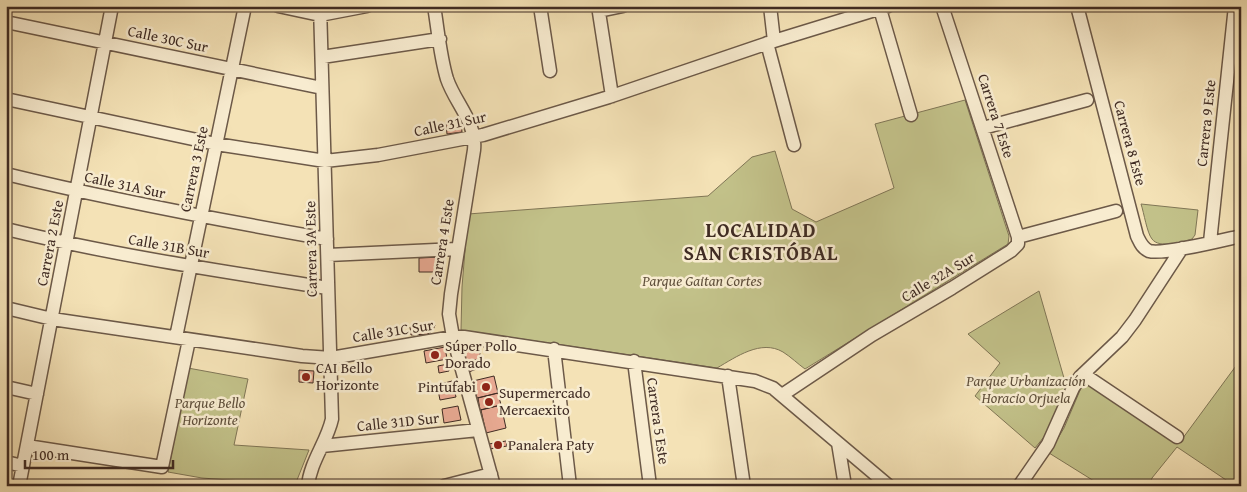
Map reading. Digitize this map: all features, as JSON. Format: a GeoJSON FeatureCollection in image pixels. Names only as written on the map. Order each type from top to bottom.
{"type":"FeatureCollection","features":[{"type":"Feature","properties":{"kind":"street","name":"Carrera 2 Este"},"geometry":{"type":"LineString","coordinates":[[20,486],[112,6]]}},
{"type":"Feature","properties":{"kind":"street","name":"Carrera 3 Este"},"geometry":{"type":"LineString","coordinates":[[176,338],[245,6]]}},
{"type":"Feature","properties":{"kind":"street"},"geometry":{"type":"LineString","coordinates":[[278,6],[320,10],[367,6]]}},
{"type":"Feature","properties":{"kind":"street","name":"Carrera 4 Este"},"geometry":{"type":"LineString","coordinates":[[434,6],[444,68],[450,88],[469,122],[474,138],[474,150],[450,304],[450,325],[492,480]]}},
{"type":"Feature","properties":{"kind":"street"},"geometry":{"type":"LineString","coordinates":[[540,6],[550,71]]}},
{"type":"Feature","properties":{"kind":"street"},"geometry":{"type":"LineString","coordinates":[[612,96],[599,8],[623,6]]}},
{"type":"Feature","properties":{"kind":"street"},"geometry":{"type":"LineString","coordinates":[[770,6],[770,42],[794,145]]}},
{"type":"Feature","properties":{"kind":"street","name":"Carrera 7 Este"},"geometry":{"type":"LineString","coordinates":[[942,6],[1018,237]]}},
{"type":"Feature","properties":{"kind":"street","name":"Carrera 8 Este"},"geometry":{"type":"LineString","coordinates":[[1077,6],[1138,240],[1146,249],[1154,252],[1241,236]]}},
{"type":"Feature","properties":{"kind":"street","name":"Carrera 9 Este"},"geometry":{"type":"LineString","coordinates":[[1210,242],[1235,6]]}},
{"type":"Feature","properties":{"kind":"street"},"geometry":{"type":"LineString","coordinates":[[884,8],[911,115]]}},
{"type":"Feature","properties":{"kind":"street","name":"Calle 31 Sur"},"geometry":{"type":"LineString","coordinates":[[6,99],[216,144],[325,161],[474,138],[612,96],[770,42],[884,8]]}},
{"type":"Feature","properties":{"kind":"street","name":"Carrera 3A Este"},"geometry":{"type":"LineString","coordinates":[[308,486],[310,471],[332,419],[320,10]]}},
{"type":"Feature","properties":{"kind":"street","name":"Calle 30C Sur"},"geometry":{"type":"LineString","coordinates":[[6,22],[322,88]]}},
{"type":"Feature","properties":{"kind":"street"},"geometry":{"type":"LineString","coordinates":[[322,57],[440,39]]}},
{"type":"Feature","properties":{"kind":"street"},"geometry":{"type":"LineString","coordinates":[[983,128],[1087,100]]}},
{"type":"Feature","properties":{"kind":"street","name":"Calle 31A Sur"},"geometry":{"type":"LineString","coordinates":[[6,174],[76,191],[201,217],[327,239]]}},
{"type":"Feature","properties":{"kind":"street"},"geometry":{"type":"LineString","coordinates":[[1018,237],[1116,210]]}},
{"type":"Feature","properties":{"kind":"street","name":"Calle 31B Sur"},"geometry":{"type":"LineString","coordinates":[[6,229],[66,244],[328,288]]}},
{"type":"Feature","properties":{"kind":"street","name":"Calle 32A Sur"},"geometry":{"type":"LineString","coordinates":[[782,396],[872,335],[1012,251],[1016,247],[1018,237]]}},
{"type":"Feature","properties":{"kind":"street"},"geometry":{"type":"LineString","coordinates":[[1019,486],[1048,444],[1073,388],[1083,374],[1131,326],[1182,248]]}},
{"type":"Feature","properties":{"kind":"street"},"geometry":{"type":"LineString","coordinates":[[328,255],[457,250]]}},
{"type":"Feature","properties":{"kind":"street","name":"Calle 31C Sur"},"geometry":{"type":"LineString","coordinates":[[6,308],[52,319],[302,356],[331,358],[453,337],[473,338],[634,361],[764,383],[889,486]]}},
{"type":"Feature","properties":{"kind":"street"},"geometry":{"type":"LineString","coordinates":[[27,446],[162,467],[189,340]]}},
{"type":"Feature","properties":{"kind":"street"},"geometry":{"type":"LineString","coordinates":[[554,349],[570,486]]}},
{"type":"Feature","properties":{"kind":"street","name":"Carrera 5 Este"},"geometry":{"type":"LineString","coordinates":[[634,361],[650,486]]}},
{"type":"Feature","properties":{"kind":"street"},"geometry":{"type":"LineString","coordinates":[[1083,374],[1177,437]]}},
{"type":"Feature","properties":{"kind":"street"},"geometry":{"type":"LineString","coordinates":[[728,376],[744,486]]}},
{"type":"Feature","properties":{"kind":"street"},"geometry":{"type":"LineString","coordinates":[[6,388],[37,394]]}},
{"type":"Feature","properties":{"kind":"street","name":"Calle 31D Sur"},"geometry":{"type":"LineString","coordinates":[[322,446],[478,430]]}},
{"type":"Feature","properties":{"kind":"street"},"geometry":{"type":"LineString","coordinates":[[838,443],[845,486]]}},
{"type":"Feature","properties":{"kind":"street"},"geometry":{"type":"LineString","coordinates":[[6,462],[23,466]]}},
{"type":"Feature","properties":{"kind":"street"},"geometry":{"type":"LineString","coordinates":[[444,486],[492,480]]}},
{"type":"Feature","properties":{"kind":"green space","name":"Parque Gaitan Cortes"},"geometry":{"type":"Polygon","coordinates":[[[965,100],[1009,236],[1008,244],[805,369],[783,352],[766,347],[749,351],[717,368],[461,330],[462,287],[468,214],[708,196],[752,157],[775,151],[792,209],[816,222],[894,188],[875,124],[965,100]]]}},
{"type":"Feature","properties":{"kind":"green space"},"geometry":{"type":"Polygon","coordinates":[[[1141,204],[1198,210],[1195,235],[1192,239],[1177,243],[1160,244],[1155,242],[1149,232],[1141,204]]]}},
{"type":"Feature","properties":{"kind":"green space","name":"Parque Urbanización Horacio Orjuela"},"geometry":{"type":"Polygon","coordinates":[[[1039,291],[1066,385],[1052,427],[1035,448],[975,396],[1000,363],[968,334],[1039,291]]]}},
{"type":"Feature","properties":{"kind":"green space","name":"Parque Urbanización Horacio Orjuela"},"geometry":{"type":"Polygon","coordinates":[[[1241,359],[1241,486],[1235,486],[1177,447],[1152,478],[1149,486],[1102,486],[1049,453],[1064,428],[1084,381],[1180,442],[1241,359]]]}},
{"type":"Feature","properties":{"kind":"green space","name":"Parque Bello Horizonte"},"geometry":{"type":"Polygon","coordinates":[[[188,368],[248,379],[234,445],[309,450],[295,485],[202,478],[168,472],[188,368]]]}},
{"type":"Feature","properties":{"kind":"building"},"geometry":{"type":"Polygon","coordinates":[[[461,122],[462,132],[447,134],[446,124],[461,122]]]}},
{"type":"Feature","properties":{"kind":"building"},"geometry":{"type":"Polygon","coordinates":[[[442,257],[445,261],[443,272],[419,272],[419,258],[442,257]]]}},
{"type":"Feature","properties":{"kind":"building"},"geometry":{"type":"Polygon","coordinates":[[[435,325],[428,334],[411,335],[410,327],[435,325]]]}},
{"type":"Feature","properties":{"kind":"building","name":"Súper Pollo Dorado"},"geometry":{"type":"Polygon","coordinates":[[[445,347],[447,359],[426,363],[424,351],[445,347]]]}},
{"type":"Feature","properties":{"kind":"building"},"geometry":{"type":"Polygon","coordinates":[[[460,348],[480,349],[480,359],[467,362],[462,361],[460,348]]]}},
{"type":"Feature","properties":{"kind":"building"},"geometry":{"type":"Polygon","coordinates":[[[480,359],[481,367],[469,372],[466,362],[480,359]]]}},
{"type":"Feature","properties":{"kind":"building"},"geometry":{"type":"Polygon","coordinates":[[[448,364],[449,371],[439,373],[438,366],[448,364]]]}},
{"type":"Feature","properties":{"kind":"building","name":"CAI Bello Horizonte"},"geometry":{"type":"Polygon","coordinates":[[[299,370],[314,371],[313,383],[299,382],[299,370]]]}},
{"type":"Feature","properties":{"kind":"building","name":"Pintufabi"},"geometry":{"type":"Polygon","coordinates":[[[494,376],[498,393],[477,398],[473,381],[494,376]]]}},
{"type":"Feature","properties":{"kind":"building"},"geometry":{"type":"Polygon","coordinates":[[[452,381],[456,397],[440,400],[437,385],[452,381]]]}},
{"type":"Feature","properties":{"kind":"building","name":"Supermercado Mercaexito"},"geometry":{"type":"Polygon","coordinates":[[[498,393],[501,405],[480,410],[478,398],[498,393]]]}},
{"type":"Feature","properties":{"kind":"building"},"geometry":{"type":"Polygon","coordinates":[[[501,405],[506,428],[486,433],[481,410],[501,405]]]}},
{"type":"Feature","properties":{"kind":"building"},"geometry":{"type":"Polygon","coordinates":[[[458,406],[461,420],[444,423],[442,409],[458,406]]]}},
{"type":"Feature","properties":{"kind":"building","name":"Panalera Paty"},"geometry":{"type":"Polygon","coordinates":[[[506,441],[507,446],[490,449],[489,444],[506,441]]]}},
{"type":"Feature","properties":{"kind":"place","name":"Súper Pollo Dorado"},"geometry":{"type":"Point","coordinates":[435,355]}},
{"type":"Feature","properties":{"kind":"place","name":"CAI Bello Horizonte"},"geometry":{"type":"Point","coordinates":[306,377]}},
{"type":"Feature","properties":{"kind":"place","name":"Pintufabi"},"geometry":{"type":"Point","coordinates":[486,387]}},
{"type":"Feature","properties":{"kind":"place","name":"Supermercado Mercaexito"},"geometry":{"type":"Point","coordinates":[489,402]}},
{"type":"Feature","properties":{"kind":"place","name":"Panalera Paty"},"geometry":{"type":"Point","coordinates":[498,445]}},
{"type":"Feature","properties":{"kind":"district","name":"LOCALIDAD SAN CRISTÓBAL"},"geometry":{"type":"Point","coordinates":[761,242]}}]}
